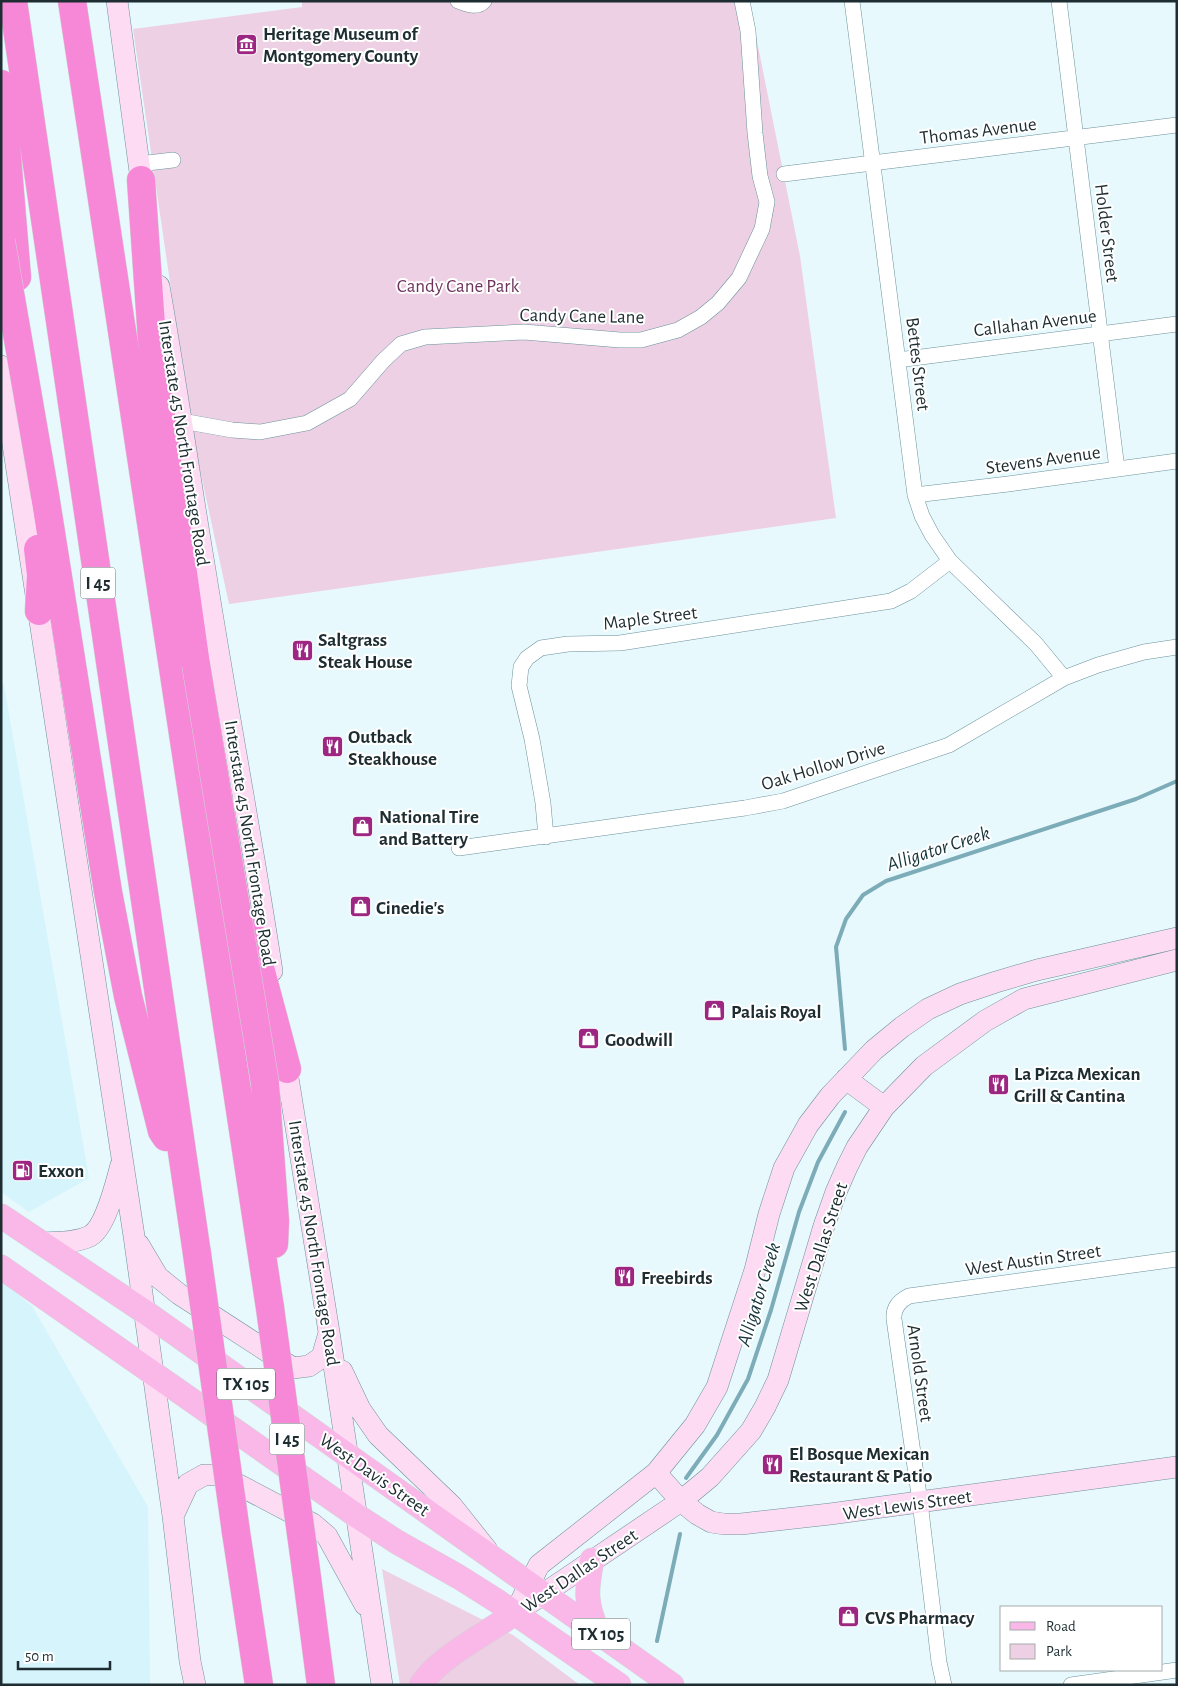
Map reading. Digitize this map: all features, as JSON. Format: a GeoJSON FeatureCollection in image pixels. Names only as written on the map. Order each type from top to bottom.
{"type":"FeatureCollection","features":[{"type":"Feature","properties":{"kind":"highway","name":"I 45"},"geometry":{"type":"LineString","coordinates":[[13,1],[259,1685]]}},
{"type":"Feature","properties":{"kind":"highway","name":"I 45"},"geometry":{"type":"LineString","coordinates":[[72,1],[270,1308],[321,1685]]}},
{"type":"Feature","properties":{"kind":"highway"},"geometry":{"type":"LineString","coordinates":[[1,84],[15,241],[21,376],[30,489],[41,575],[39,611]]}},
{"type":"Feature","properties":{"kind":"highway"},"geometry":{"type":"LineString","coordinates":[[140,172],[152,340],[196,665],[276,1076],[275,1221],[270,1308]]}},
{"type":"Feature","properties":{"kind":"highway"},"geometry":{"type":"LineString","coordinates":[[1,241],[45,495],[108,892],[128,996],[162,1131],[184,1164]]}},
{"type":"Feature","properties":{"kind":"highway"},"geometry":{"type":"LineString","coordinates":[[142,467],[173,620],[276,1076]]}},
{"type":"Feature","properties":{"kind":"main road","name":"Interstate 45 North Frontage Road"},"geometry":{"type":"LineString","coordinates":[[117,1],[140,172],[206,577],[254,850],[276,1076],[331,1342],[382,1685]]}},
{"type":"Feature","properties":{"kind":"main road"},"geometry":{"type":"LineString","coordinates":[[1,366],[123,1160],[173,1516],[190,1661],[195,1685]]}},
{"type":"Feature","properties":{"kind":"main road","name":"West Dallas Street"},"geometry":{"type":"LineString","coordinates":[[537,1589],[539,1565],[656,1473],[696,1425],[717,1387],[755,1270],[769,1214],[784,1168],[808,1125],[830,1096],[874,1050],[928,1009],[960,994],[1037,970],[1176,949]]}},
{"type":"Feature","properties":{"kind":"main road","name":"West Dallas Street"},"geometry":{"type":"LineString","coordinates":[[515,1614],[537,1589],[592,1560],[681,1501],[710,1477],[751,1431],[778,1380],[836,1192],[857,1147],[884,1107],[935,1056],[984,1021],[1024,999],[1176,949]]}},
{"type":"Feature","properties":{"kind":"main road"},"geometry":{"type":"LineString","coordinates":[[991,984],[1005,1010]]}},
{"type":"Feature","properties":{"kind":"main road"},"geometry":{"type":"LineString","coordinates":[[846,1079],[884,1107]]}},
{"type":"Feature","properties":{"kind":"main road"},"geometry":{"type":"LineString","coordinates":[[43,1243],[80,1240],[92,1235],[106,1215],[123,1160]]}},
{"type":"Feature","properties":{"kind":"main road","name":"West Davis Street"},"geometry":{"type":"LineString","coordinates":[[1,1216],[145,1312],[672,1685]]}},
{"type":"Feature","properties":{"kind":"main road"},"geometry":{"type":"LineString","coordinates":[[134,1236],[158,1277],[293,1368],[309,1366],[322,1357],[331,1342]]}},
{"type":"Feature","properties":{"kind":"main road","name":"TX 105"},"geometry":{"type":"LineString","coordinates":[[1,1267],[357,1516],[397,1542],[459,1577],[619,1685]]}},
{"type":"Feature","properties":{"kind":"main road"},"geometry":{"type":"LineString","coordinates":[[331,1342],[360,1409],[378,1435],[452,1506],[493,1558]]}},
{"type":"Feature","properties":{"kind":"main road","name":"West Lewis Street"},"geometry":{"type":"LineString","coordinates":[[656,1473],[681,1501],[697,1514],[711,1522],[741,1524],[1177,1467]]}},
{"type":"Feature","properties":{"kind":"main road"},"geometry":{"type":"LineString","coordinates":[[173,1516],[188,1484],[204,1475],[220,1474],[313,1524],[327,1536],[373,1619]]}},
{"type":"Feature","properties":{"kind":"main road"},"geometry":{"type":"LineString","coordinates":[[592,1560],[587,1584],[587,1598],[590,1614],[598,1632]]}},
{"type":"Feature","properties":{"kind":"main road"},"geometry":{"type":"LineString","coordinates":[[421,1685],[426,1676],[440,1663],[515,1614]]}},
{"type":"Feature","properties":{"kind":"main road"},"geometry":{"type":"LineString","coordinates":[[188,1685],[190,1661]]}},
{"type":"Feature","properties":{"kind":"street"},"geometry":{"type":"LineString","coordinates":[[458,1],[473,6],[482,4],[484,1]]}},
{"type":"Feature","properties":{"kind":"street","name":"Candy Cane Lane"},"geometry":{"type":"LineString","coordinates":[[182,421],[232,430],[260,432],[307,423],[350,400],[383,361],[402,344],[424,337],[524,332],[641,340],[678,330],[701,317],[718,303],[739,278],[762,229],[767,202],[760,176],[748,31],[742,1]]}},
{"type":"Feature","properties":{"kind":"street","name":"Bettes Street"},"geometry":{"type":"LineString","coordinates":[[852,1],[915,495],[922,516],[950,562],[1036,644],[1064,678]]}},
{"type":"Feature","properties":{"kind":"street","name":"Holder Street"},"geometry":{"type":"LineString","coordinates":[[1059,1],[1117,469]]}},
{"type":"Feature","properties":{"kind":"street","name":"Thomas Avenue"},"geometry":{"type":"LineString","coordinates":[[784,174],[1177,124]]}},
{"type":"Feature","properties":{"kind":"street"},"geometry":{"type":"LineString","coordinates":[[140,172],[173,160]]}},
{"type":"Feature","properties":{"kind":"street","name":"Callahan Avenue"},"geometry":{"type":"LineString","coordinates":[[898,360],[1177,324]]}},
{"type":"Feature","properties":{"kind":"street","name":"Stevens Avenue"},"geometry":{"type":"LineString","coordinates":[[915,495],[1177,461]]}},
{"type":"Feature","properties":{"kind":"street","name":"Maple Street"},"geometry":{"type":"LineString","coordinates":[[546,836],[543,803],[532,739],[519,686],[521,667],[527,658],[541,648],[568,644],[620,643],[890,601],[911,591],[950,562]]}},
{"type":"Feature","properties":{"kind":"street","name":"Oak Hollow Drive"},"geometry":{"type":"LineString","coordinates":[[458,848],[783,801],[949,745],[1064,678],[1098,664],[1144,652],[1177,647]]}},
{"type":"Feature","properties":{"kind":"street","name":"West Austin Street"},"geometry":{"type":"LineString","coordinates":[[897,1305],[910,1296],[1177,1259]]}},
{"type":"Feature","properties":{"kind":"street","name":"Arnold Street"},"geometry":{"type":"LineString","coordinates":[[897,1305],[893,1313],[920,1502],[939,1662],[944,1685]]}},
{"type":"Feature","properties":{"kind":"street"},"geometry":{"type":"LineString","coordinates":[[1071,1685],[1177,1670]]}},
{"type":"Feature","properties":{"kind":"shaded area"},"geometry":{"type":"Polygon","coordinates":[[[1,683],[4,685],[89,1178],[29,1212],[1,1192],[1,683]]]}},
{"type":"Feature","properties":{"kind":"shaded area"},"geometry":{"type":"Polygon","coordinates":[[[1,1281],[32,1306],[148,1507],[150,1685],[1,1685],[1,1281]]]}},
{"type":"Feature","properties":{"kind":"green space","name":"Candy Cane Park"},"geometry":{"type":"Polygon","coordinates":[[[302,1],[749,1],[800,256],[836,518],[229,604],[192,433],[133,29],[302,7],[302,1]]]}},
{"type":"Feature","properties":{"kind":"green space"},"geometry":{"type":"Polygon","coordinates":[[[382,1569],[513,1635],[580,1685],[400,1685],[382,1569]]]}},
{"type":"Feature","properties":{"kind":"waterway","name":"Alligator Creek"},"geometry":{"type":"LineString","coordinates":[[845,1049],[836,947],[846,919],[863,895],[886,881],[1136,799],[1177,781]]}},
{"type":"Feature","properties":{"kind":"waterway","name":"Alligator Creek"},"geometry":{"type":"LineString","coordinates":[[686,1478],[717,1435],[748,1379],[771,1310],[799,1212],[818,1162],[845,1112]]}},
{"type":"Feature","properties":{"kind":"waterway","name":"Alligator Creek"},"geometry":{"type":"LineString","coordinates":[[657,1641],[680,1534]]}},
{"type":"Feature","properties":{"kind":"place","name":"Heritage Museum of Montgomery County"},"geometry":{"type":"Point","coordinates":[247,44]}},
{"type":"Feature","properties":{"kind":"place","name":"Saltgrass Steak House"},"geometry":{"type":"Point","coordinates":[302,650]}},
{"type":"Feature","properties":{"kind":"place","name":"Outback Steakhouse"},"geometry":{"type":"Point","coordinates":[332,747]}},
{"type":"Feature","properties":{"kind":"place","name":"National Tire and Battery"},"geometry":{"type":"Point","coordinates":[363,827]}},
{"type":"Feature","properties":{"kind":"place","name":"Cinedie's"},"geometry":{"type":"Point","coordinates":[360,907]}},
{"type":"Feature","properties":{"kind":"place","name":"Palais Royal"},"geometry":{"type":"Point","coordinates":[715,1011]}},
{"type":"Feature","properties":{"kind":"place","name":"Goodwill"},"geometry":{"type":"Point","coordinates":[589,1039]}},
{"type":"Feature","properties":{"kind":"place","name":"La Pizca Mexican Grill & Cantina"},"geometry":{"type":"Point","coordinates":[998,1084]}},
{"type":"Feature","properties":{"kind":"place","name":"Exxon"},"geometry":{"type":"Point","coordinates":[22,1170]}},
{"type":"Feature","properties":{"kind":"place","name":"Freebirds"},"geometry":{"type":"Point","coordinates":[625,1277]}},
{"type":"Feature","properties":{"kind":"place","name":"El Bosque Mexican Restaurant & Patio"},"geometry":{"type":"Point","coordinates":[773,1464]}},
{"type":"Feature","properties":{"kind":"place","name":"CVS Pharmacy"},"geometry":{"type":"Point","coordinates":[849,1617]}}]}
